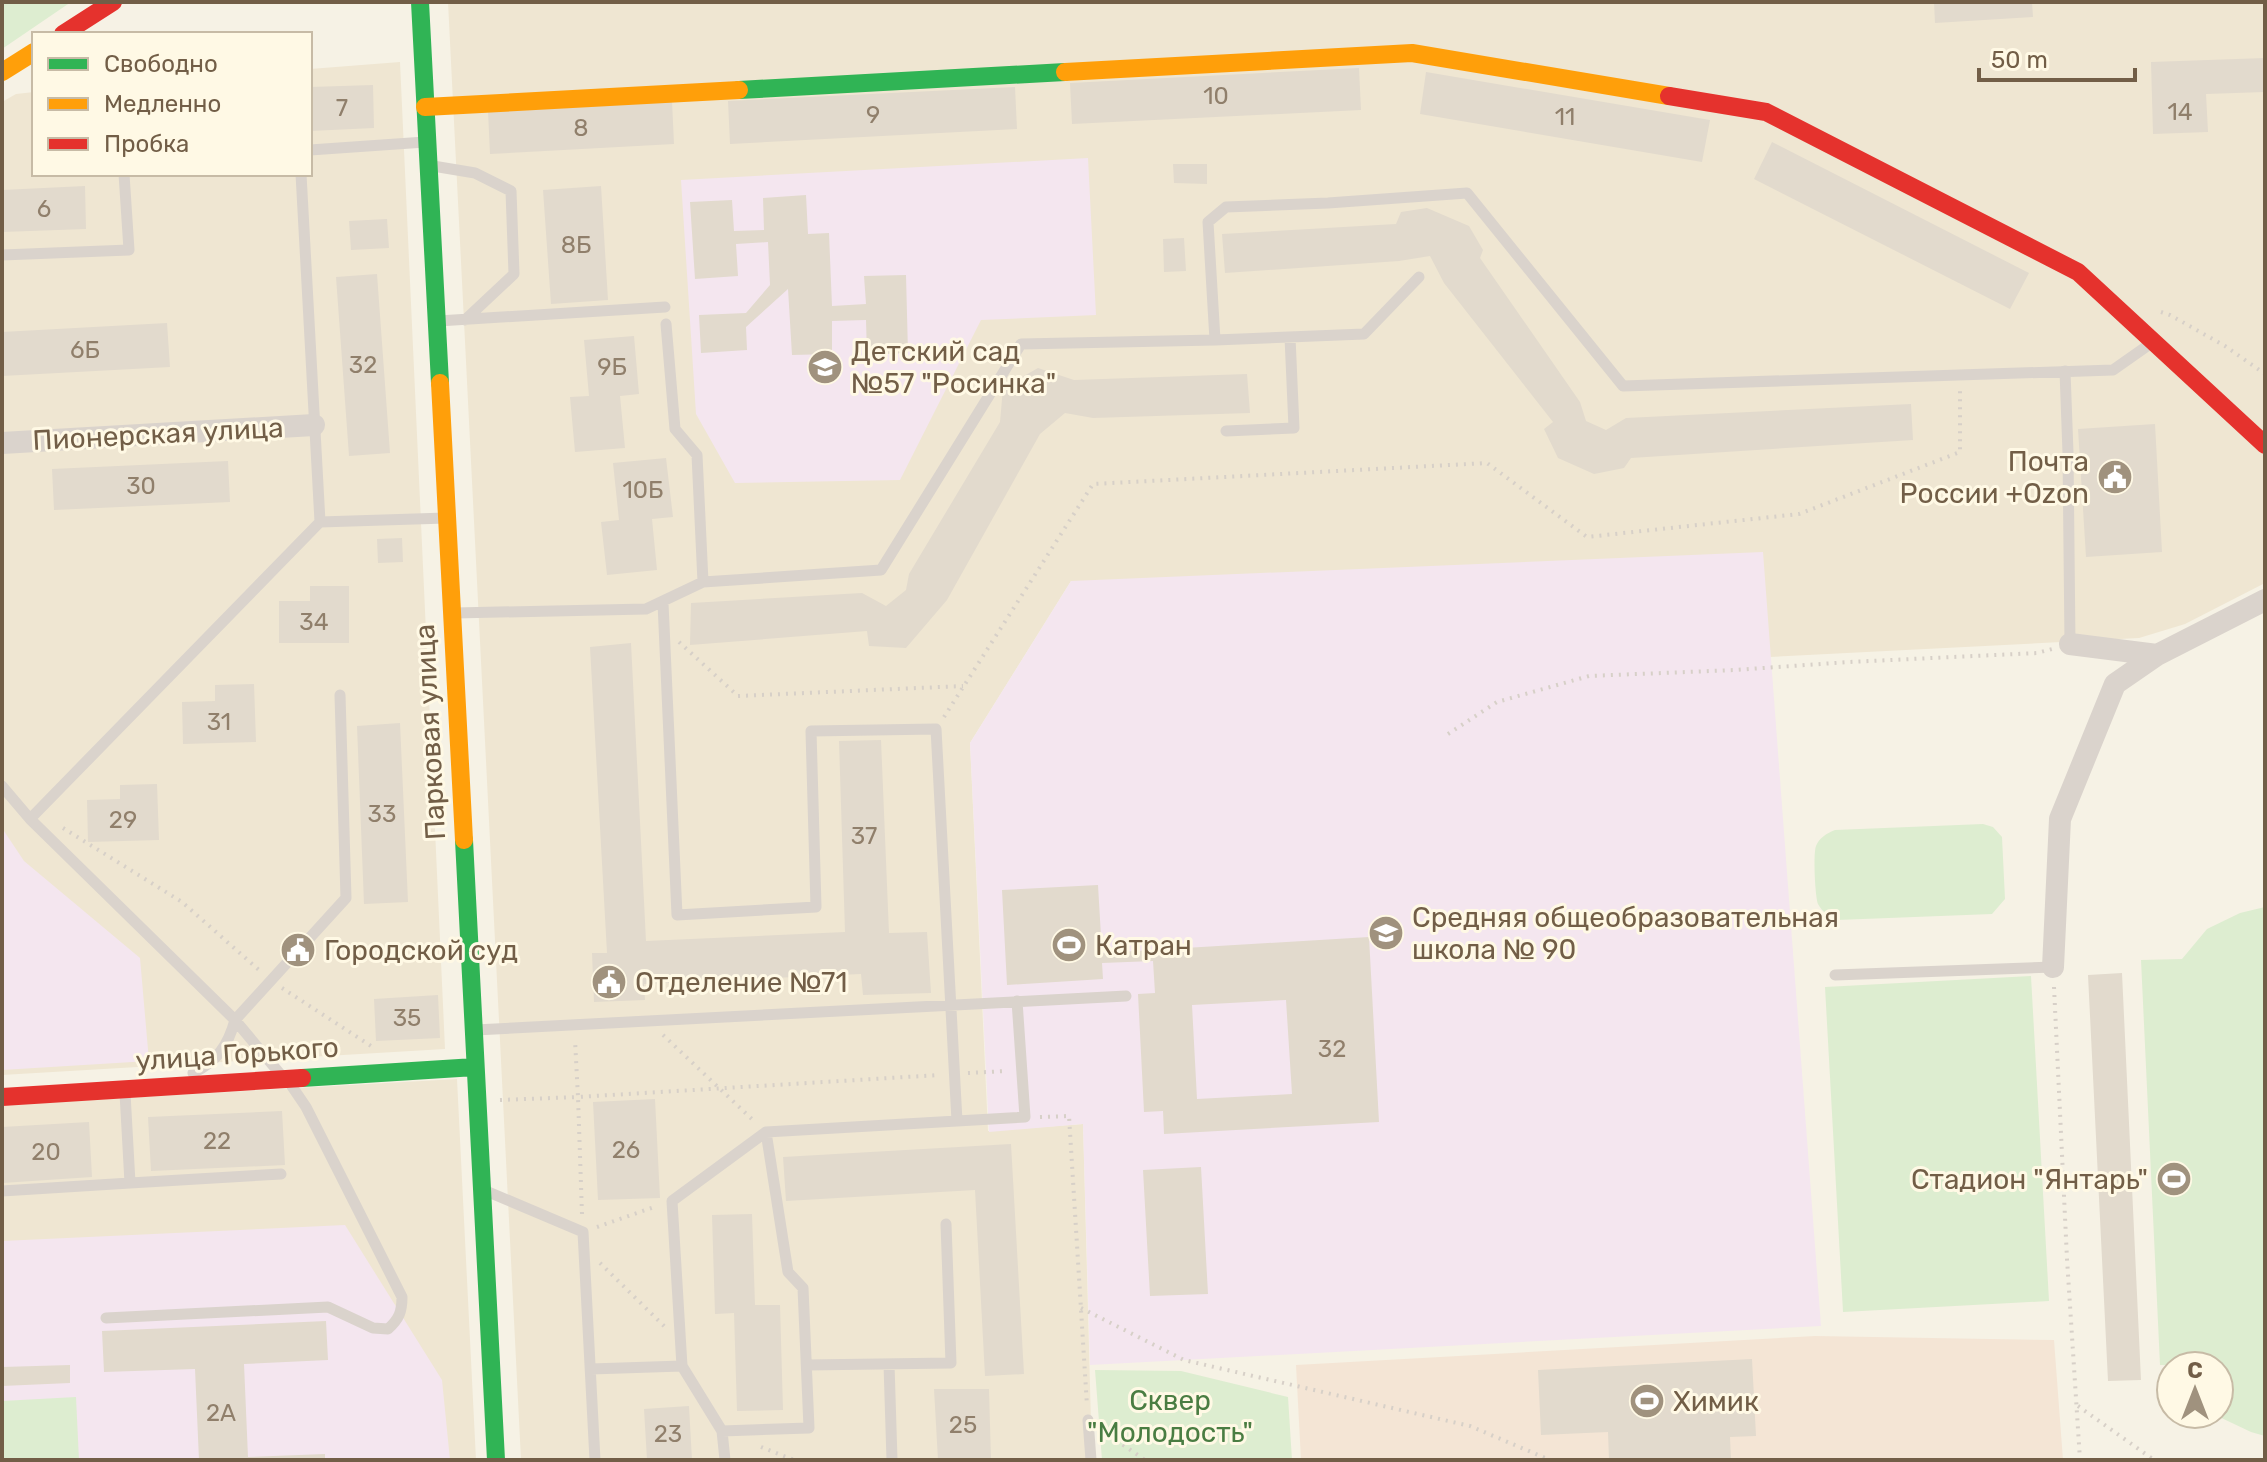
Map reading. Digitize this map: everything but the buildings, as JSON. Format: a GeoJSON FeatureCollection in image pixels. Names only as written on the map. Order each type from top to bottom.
{"type":"FeatureCollection","features":[{"type":"Feature","properties":{"kind":"street"},"geometry":{"type":"LineString","coordinates":[[65,32],[94,8],[113,2]]}},
{"type":"Feature","properties":{"kind":"street","name":"Парковая улица"},"geometry":{"type":"LineString","coordinates":[[420,2],[496,1460]]}},
{"type":"Feature","properties":{"kind":"street"},"geometry":{"type":"LineString","coordinates":[[2,72],[32,53]]}},
{"type":"Feature","properties":{"kind":"street"},"geometry":{"type":"LineString","coordinates":[[425,107],[1412,53],[1766,112],[2078,272],[2265,445]]}},
{"type":"Feature","properties":{"kind":"street","name":"Пионерская улица"},"geometry":{"type":"LineString","coordinates":[[2,443],[314,425]]}},
{"type":"Feature","properties":{"kind":"street"},"geometry":{"type":"LineString","coordinates":[[2053,967],[2060,819],[2115,684],[2157,655],[2265,600]]}},
{"type":"Feature","properties":{"kind":"street"},"geometry":{"type":"LineString","coordinates":[[2070,644],[2157,655]]}},
{"type":"Feature","properties":{"kind":"street","name":"улица Горького"},"geometry":{"type":"LineString","coordinates":[[2,1097],[475,1067]]}},
{"type":"Feature","properties":{"kind":"lane"},"geometry":{"type":"LineString","coordinates":[[312,150],[427,142]]}},
{"type":"Feature","properties":{"kind":"lane"},"geometry":{"type":"LineString","coordinates":[[428,165],[475,173],[511,191],[514,274],[465,320]]}},
{"type":"Feature","properties":{"kind":"lane"},"geometry":{"type":"LineString","coordinates":[[2,255],[129,250],[124,176]]}},
{"type":"Feature","properties":{"kind":"lane"},"geometry":{"type":"LineString","coordinates":[[301,176],[320,522]]}},
{"type":"Feature","properties":{"kind":"lane"},"geometry":{"type":"LineString","coordinates":[[1215,340],[1208,222],[1226,207],[1467,193],[1623,386],[2113,370],[2154,341]]}},
{"type":"Feature","properties":{"kind":"lane"},"geometry":{"type":"LineString","coordinates":[[452,613],[646,609],[703,582],[881,570],[1021,344],[1364,334],[1419,277]]}},
{"type":"Feature","properties":{"kind":"lane"},"geometry":{"type":"LineString","coordinates":[[436,321],[665,307]]}},
{"type":"Feature","properties":{"kind":"lane"},"geometry":{"type":"LineString","coordinates":[[666,324],[675,429],[697,455],[703,582]]}},
{"type":"Feature","properties":{"kind":"lane"},"geometry":{"type":"LineString","coordinates":[[1226,431],[1294,428],[1290,337]]}},
{"type":"Feature","properties":{"kind":"lane"},"geometry":{"type":"LineString","coordinates":[[2065,371],[2070,644]]}},
{"type":"Feature","properties":{"kind":"lane"},"geometry":{"type":"LineString","coordinates":[[34,815],[320,522],[447,518]]}},
{"type":"Feature","properties":{"kind":"lane"},"geometry":{"type":"LineString","coordinates":[[663,603],[677,915],[816,907],[811,731],[936,729],[957,1121]]}},
{"type":"Feature","properties":{"kind":"lane"},"geometry":{"type":"LineString","coordinates":[[130,1183],[125,1090],[188,1076],[209,1065],[230,1037],[235,1020],[346,898],[340,695]]}},
{"type":"Feature","properties":{"kind":"lane"},"geometry":{"type":"LineString","coordinates":[[2,786],[235,1020],[286,1079],[306,1107],[402,1297],[402,1310],[388,1329],[373,1328],[328,1307],[106,1318]]}},
{"type":"Feature","properties":{"kind":"lane"},"geometry":{"type":"LineString","coordinates":[[1835,975],[2053,967]]}},
{"type":"Feature","properties":{"kind":"lane"},"geometry":{"type":"LineString","coordinates":[[473,1030],[1126,996]]}},
{"type":"Feature","properties":{"kind":"lane"},"geometry":{"type":"LineString","coordinates":[[725,1460],[722,1431],[682,1366],[672,1201],[766,1132],[1025,1117],[1017,1001]]}},
{"type":"Feature","properties":{"kind":"lane"},"geometry":{"type":"LineString","coordinates":[[722,1431],[809,1428],[803,1288],[788,1272],[766,1132]]}},
{"type":"Feature","properties":{"kind":"lane"},"geometry":{"type":"LineString","coordinates":[[2,1191],[281,1174]]}},
{"type":"Feature","properties":{"kind":"lane"},"geometry":{"type":"LineString","coordinates":[[482,1189],[583,1232],[595,1460]]}},
{"type":"Feature","properties":{"kind":"lane"},"geometry":{"type":"LineString","coordinates":[[807,1365],[951,1363],[946,1224]]}},
{"type":"Feature","properties":{"kind":"lane"},"geometry":{"type":"LineString","coordinates":[[889,1364],[892,1460]]}},
{"type":"Feature","properties":{"kind":"lane"},"geometry":{"type":"LineString","coordinates":[[591,1369],[682,1366]]}},
{"type":"Feature","properties":{"kind":"lane"},"geometry":{"type":"LineString","coordinates":[[1088,1420],[1091,1460]]}},
{"type":"Feature","properties":{"kind":"path"},"geometry":{"type":"LineString","coordinates":[[2156,310],[2225,346],[2265,374]]}},
{"type":"Feature","properties":{"kind":"path"},"geometry":{"type":"LineString","coordinates":[[936,729],[1093,484],[1487,463],[1587,537],[1799,514],[1960,452],[1960,374]]}},
{"type":"Feature","properties":{"kind":"path"},"geometry":{"type":"LineString","coordinates":[[665,628],[738,696],[963,686]]}},
{"type":"Feature","properties":{"kind":"path"},"geometry":{"type":"LineString","coordinates":[[1448,734],[1497,702],[1589,676],[2037,653],[2070,644]]}},
{"type":"Feature","properties":{"kind":"path"},"geometry":{"type":"LineString","coordinates":[[34,815],[182,902],[270,981],[371,1046]]}},
{"type":"Feature","properties":{"kind":"path"},"geometry":{"type":"LineString","coordinates":[[2053,967],[2080,1460]]}},
{"type":"Feature","properties":{"kind":"path"},"geometry":{"type":"LineString","coordinates":[[649,1021],[766,1132]]}},
{"type":"Feature","properties":{"kind":"path"},"geometry":{"type":"LineString","coordinates":[[574,1025],[583,1232],[672,1201]]}},
{"type":"Feature","properties":{"kind":"path"},"geometry":{"type":"LineString","coordinates":[[494,1101],[1022,1070]]}},
{"type":"Feature","properties":{"kind":"path"},"geometry":{"type":"LineString","coordinates":[[1025,1117],[1069,1116],[1088,1420],[1145,1460]]}},
{"type":"Feature","properties":{"kind":"path"},"geometry":{"type":"LineString","coordinates":[[584,1247],[665,1326],[682,1366]]}},
{"type":"Feature","properties":{"kind":"path"},"geometry":{"type":"LineString","coordinates":[[1081,1308],[1184,1360],[1470,1426],[1550,1460]]}},
{"type":"Feature","properties":{"kind":"path"},"geometry":{"type":"LineString","coordinates":[[2077,1405],[2154,1460]]}},
{"type":"Feature","properties":{"kind":"shaded area"},"geometry":{"type":"Polygon","coordinates":[[[448,2],[2265,2],[2265,583],[2185,624],[2139,638],[1770,657],[1071,581],[970,743],[988,1131],[1083,1124],[1092,1460],[521,1460],[448,2]]]}},
{"type":"Feature","properties":{"kind":"shaded area"},"geometry":{"type":"Polygon","coordinates":[[[400,62],[445,1049],[2,1075],[2,102],[16,94],[32,92],[32,176],[312,176],[312,69],[400,62]]]}},
{"type":"Feature","properties":{"kind":"shaded area","name":"Детский сад №57 \"Росинка\""},"geometry":{"type":"Polygon","coordinates":[[[1088,158],[1096,315],[981,320],[900,480],[735,483],[696,414],[681,180],[1088,158]]]}},
{"type":"Feature","properties":{"kind":"shaded area","name":"Средняя общеобразовательная школа № 90"},"geometry":{"type":"Polygon","coordinates":[[[1763,552],[1821,1326],[1090,1365],[1083,1124],[989,1132],[970,743],[1071,581],[1763,552]]]}},
{"type":"Feature","properties":{"kind":"shaded area"},"geometry":{"type":"Polygon","coordinates":[[[2,828],[24,861],[140,958],[149,1061],[2,1070],[2,828]]]}},
{"type":"Feature","properties":{"kind":"shaded area"},"geometry":{"type":"Polygon","coordinates":[[[457,1079],[476,1460],[2,1460],[2,1105],[457,1079]]]}},
{"type":"Feature","properties":{"kind":"shaded area"},"geometry":{"type":"Polygon","coordinates":[[[345,1225],[442,1380],[450,1460],[2,1460],[2,1241],[345,1225]]]}},
{"type":"Feature","properties":{"kind":"shaded area"},"geometry":{"type":"Polygon","coordinates":[[[1815,1336],[2054,1340],[2063,1460],[1301,1460],[1296,1365],[1815,1336]]]}},
{"type":"Feature","properties":{"kind":"green space"},"geometry":{"type":"Polygon","coordinates":[[[2,2],[71,2],[2,49],[2,2]]]}},
{"type":"Feature","properties":{"kind":"green space"},"geometry":{"type":"Polygon","coordinates":[[[1983,824],[1993,827],[2002,837],[2005,899],[1992,914],[1837,920],[1826,914],[1818,904],[1815,850],[1824,836],[1835,830],[1983,824]]]}},
{"type":"Feature","properties":{"kind":"green space"},"geometry":{"type":"Polygon","coordinates":[[[2265,907],[2265,1436],[2235,1424],[2235,1350],[2159,1350],[2141,960],[2182,959],[2207,929],[2240,913],[2265,907]]]}},
{"type":"Feature","properties":{"kind":"green space"},"geometry":{"type":"Polygon","coordinates":[[[2031,976],[2049,1301],[1843,1312],[1825,987],[2031,976]]]}},
{"type":"Feature","properties":{"kind":"green space","name":"Сквер \"Молодость\""},"geometry":{"type":"Polygon","coordinates":[[[1095,1370],[1181,1371],[1288,1397],[1292,1460],[1102,1460],[1095,1370]]]}},
{"type":"Feature","properties":{"kind":"green space"},"geometry":{"type":"Polygon","coordinates":[[[76,1397],[79,1460],[2,1460],[2,1401],[76,1397]]]}},
{"type":"Feature","properties":{"kind":"traffic: fast"},"geometry":{"type":"LineString","coordinates":[[420,2],[440,383]]}},
{"type":"Feature","properties":{"kind":"traffic: fast"},"geometry":{"type":"LineString","coordinates":[[739,90],[1065,72]]}},
{"type":"Feature","properties":{"kind":"traffic: fast"},"geometry":{"type":"LineString","coordinates":[[464,840],[496,1460]]}},
{"type":"Feature","properties":{"kind":"traffic: fast"},"geometry":{"type":"LineString","coordinates":[[302,1078],[475,1067]]}},
{"type":"Feature","properties":{"kind":"traffic: slow"},"geometry":{"type":"LineString","coordinates":[[2,72],[32,53]]}},
{"type":"Feature","properties":{"kind":"traffic: slow"},"geometry":{"type":"LineString","coordinates":[[1065,72],[1412,53],[1669,96]]}},
{"type":"Feature","properties":{"kind":"traffic: slow"},"geometry":{"type":"LineString","coordinates":[[425,107],[739,90]]}},
{"type":"Feature","properties":{"kind":"traffic: slow"},"geometry":{"type":"LineString","coordinates":[[440,383],[464,840]]}},
{"type":"Feature","properties":{"kind":"traffic: jam"},"geometry":{"type":"LineString","coordinates":[[66,32],[113,2]]}},
{"type":"Feature","properties":{"kind":"traffic: jam"},"geometry":{"type":"LineString","coordinates":[[1669,96],[1766,112],[2078,272],[2265,445]]}},
{"type":"Feature","properties":{"kind":"traffic: jam"},"geometry":{"type":"LineString","coordinates":[[2,1097],[302,1078]]}},
{"type":"Feature","properties":{"kind":"place","name":"Детский сад №57 \"Росинка\""},"geometry":{"type":"Point","coordinates":[825,367]}},
{"type":"Feature","properties":{"kind":"place","name":"Почта России +Ozon"},"geometry":{"type":"Point","coordinates":[2115,477]}},
{"type":"Feature","properties":{"kind":"place","name":"Средняя общеобразовательная школа № 90"},"geometry":{"type":"Point","coordinates":[1386,933]}},
{"type":"Feature","properties":{"kind":"place","name":"Катран"},"geometry":{"type":"Point","coordinates":[1069,945]}},
{"type":"Feature","properties":{"kind":"place","name":"Городской суд"},"geometry":{"type":"Point","coordinates":[298,950]}},
{"type":"Feature","properties":{"kind":"place","name":"Отделение №71"},"geometry":{"type":"Point","coordinates":[609,982]}},
{"type":"Feature","properties":{"kind":"place","name":"Стадион \"Янтарь\""},"geometry":{"type":"Point","coordinates":[2174,1179]}},
{"type":"Feature","properties":{"kind":"place","name":"Химик"},"geometry":{"type":"Point","coordinates":[1647,1401]}}]}
